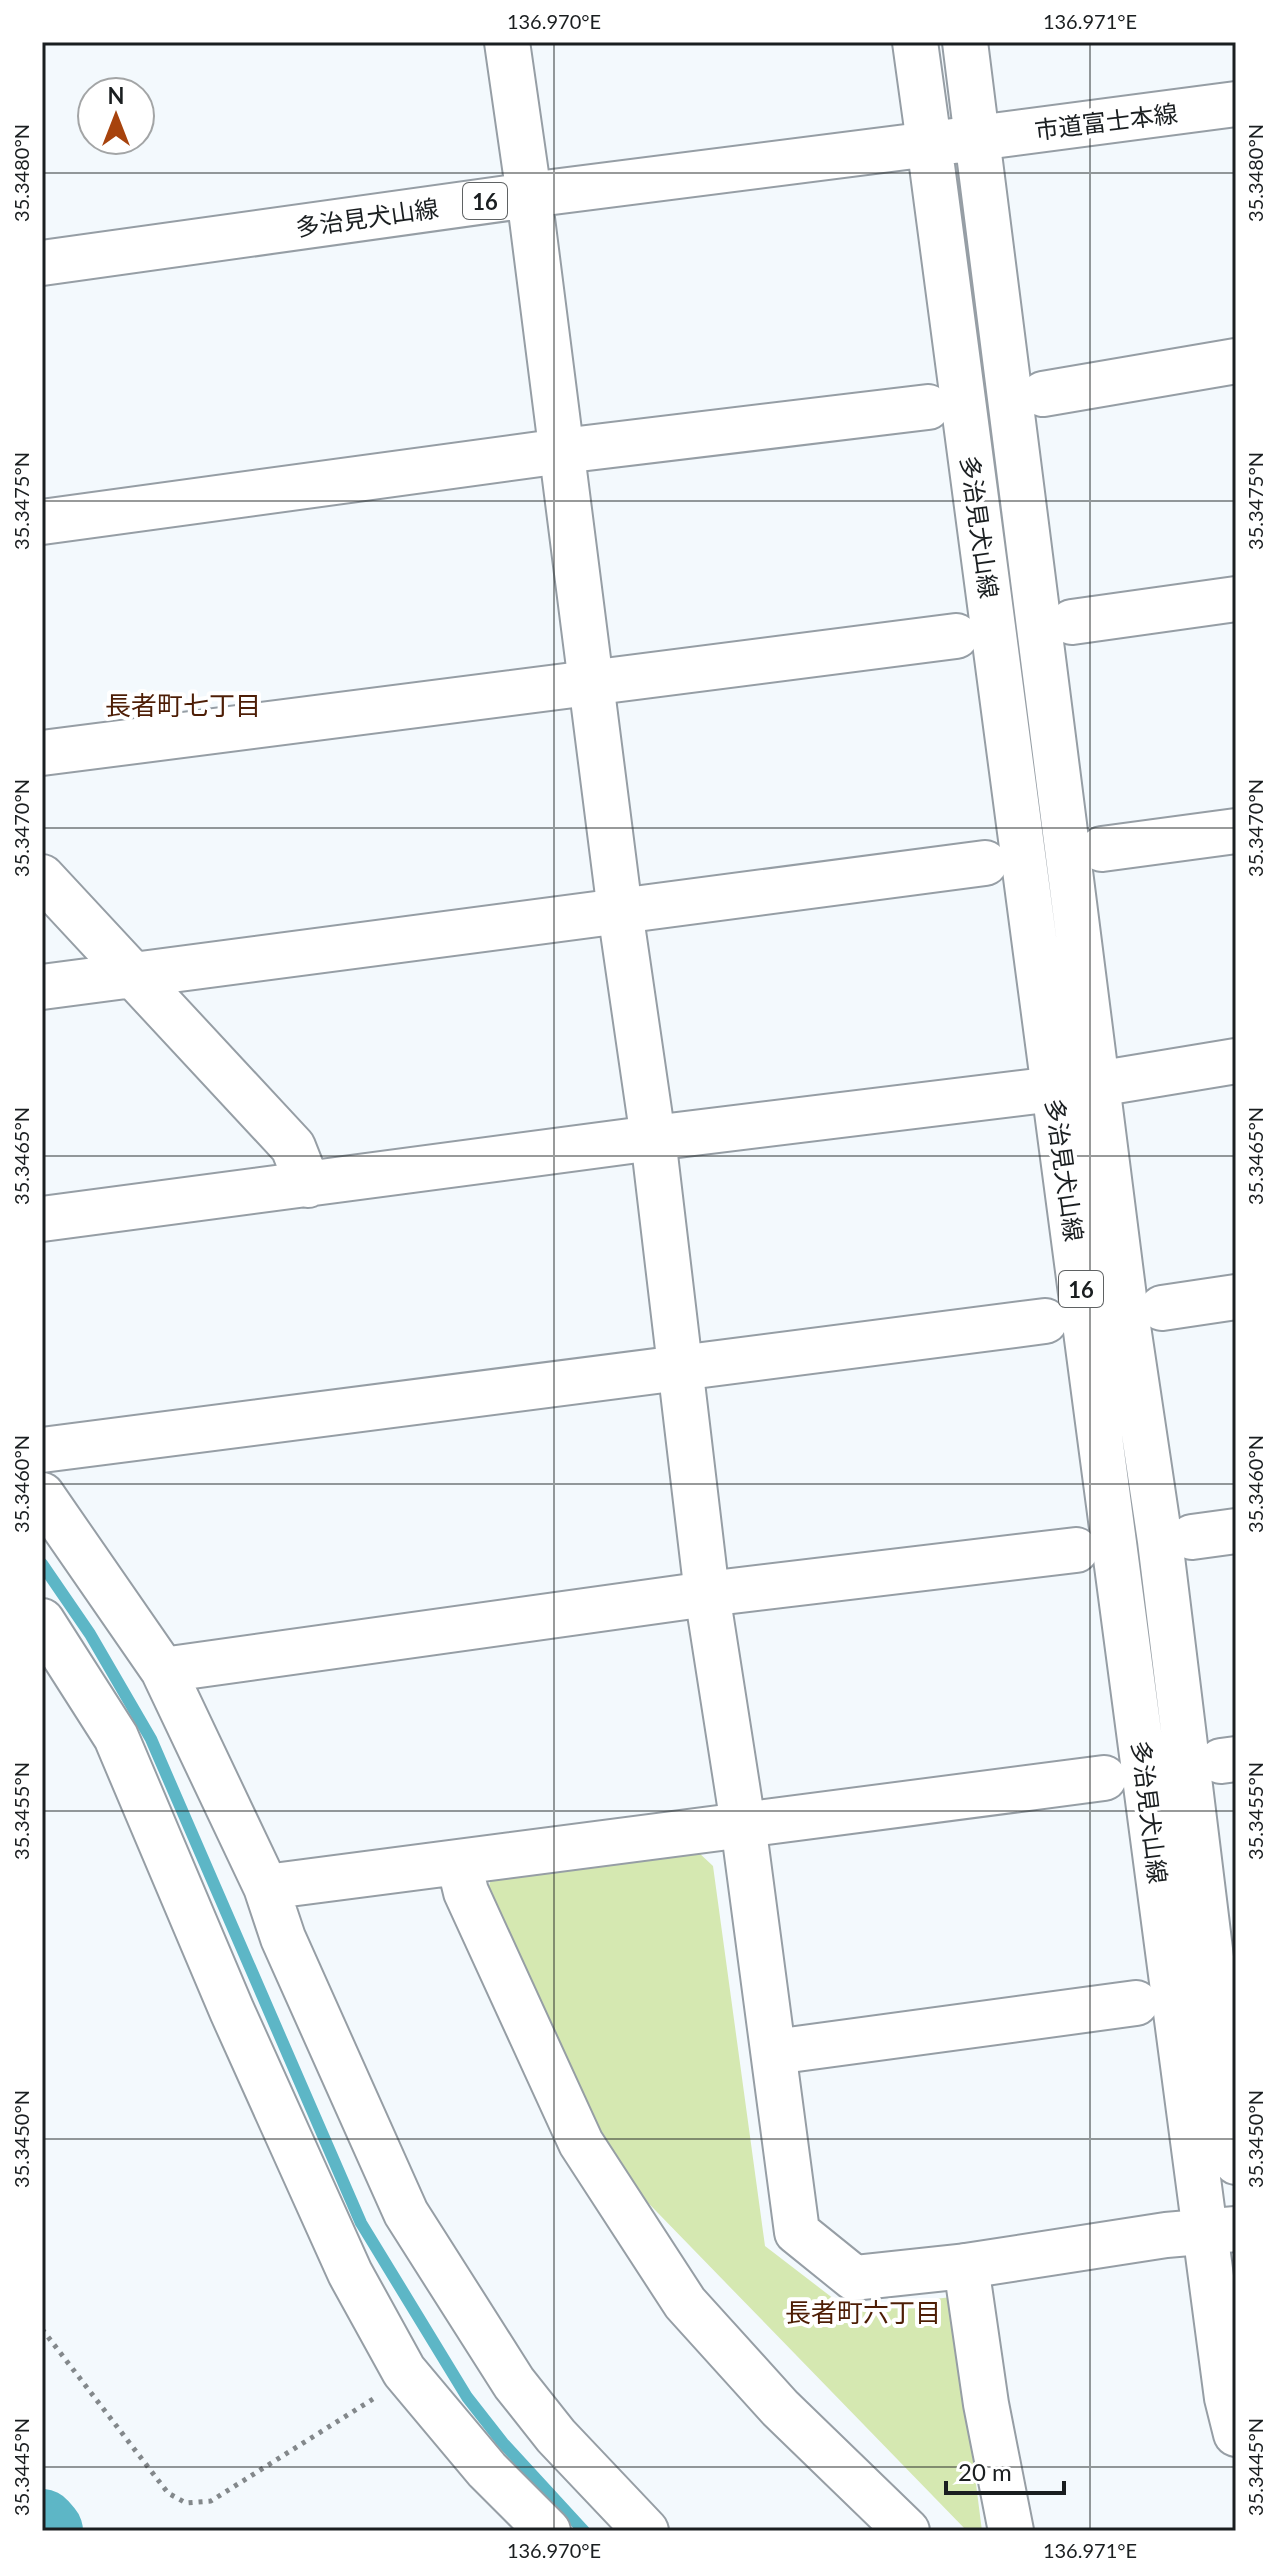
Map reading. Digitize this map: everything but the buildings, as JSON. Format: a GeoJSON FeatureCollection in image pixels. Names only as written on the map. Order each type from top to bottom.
{"type":"FeatureCollection","features":[{"type":"Feature","properties":{"kind":"street"},"geometry":{"type":"LineString","coordinates":[[507,42],[620,911],[653,1138],[707,1594],[743,1824],[797,2232],[854,2278],[966,2266],[1166,2235],[1221,2230]]}},
{"type":"Feature","properties":{"kind":"street"},"geometry":{"type":"LineString","coordinates":[[915,42],[929,143]]}},
{"type":"Feature","properties":{"kind":"street"},"geometry":{"type":"LineString","coordinates":[[965,42],[977,138]]}},
{"type":"Feature","properties":{"kind":"street","name":"市道富士本線"},"geometry":{"type":"LineString","coordinates":[[977,138],[1236,104]]}},
{"type":"Feature","properties":{"kind":"street","name":"多治見犬山線"},"geometry":{"type":"LineString","coordinates":[[42,263],[529,195],[977,138],[1126,1313],[1160,1541],[1236,2162]]}},
{"type":"Feature","properties":{"kind":"street","name":"多治見犬山線"},"geometry":{"type":"LineString","coordinates":[[929,143],[1054,1089],[1221,2230],[1227,2398],[1236,2434]]}},
{"type":"Feature","properties":{"kind":"street"},"geometry":{"type":"LineString","coordinates":[[1043,394],[1236,361]]}},
{"type":"Feature","properties":{"kind":"street"},"geometry":{"type":"LineString","coordinates":[[42,522],[562,451],[928,407]]}},
{"type":"Feature","properties":{"kind":"street"},"geometry":{"type":"LineString","coordinates":[[1072,622],[1236,599]]}},
{"type":"Feature","properties":{"kind":"street"},"geometry":{"type":"LineString","coordinates":[[42,753],[956,636]]}},
{"type":"Feature","properties":{"kind":"street"},"geometry":{"type":"LineString","coordinates":[[1102,849],[1236,831]]}},
{"type":"Feature","properties":{"kind":"street"},"geometry":{"type":"LineString","coordinates":[[42,987],[985,863]]}},
{"type":"Feature","properties":{"kind":"street"},"geometry":{"type":"LineString","coordinates":[[42,877],[293,1147],[308,1185]]}},
{"type":"Feature","properties":{"kind":"street"},"geometry":{"type":"LineString","coordinates":[[1097,1084],[1236,1061]]}},
{"type":"Feature","properties":{"kind":"street"},"geometry":{"type":"LineString","coordinates":[[42,1219],[653,1138],[1054,1089]]}},
{"type":"Feature","properties":{"kind":"street"},"geometry":{"type":"LineString","coordinates":[[1162,1308],[1236,1297]]}},
{"type":"Feature","properties":{"kind":"street"},"geometry":{"type":"LineString","coordinates":[[42,1450],[1045,1321]]}},
{"type":"Feature","properties":{"kind":"street"},"geometry":{"type":"LineString","coordinates":[[42,1495],[120,1603],[163,1670],[266,1887],[283,1938],[406,2213],[514,2383],[556,2436],[646,2531]]}},
{"type":"Feature","properties":{"kind":"street"},"geometry":{"type":"LineString","coordinates":[[1192,1537],[1236,1531]]}},
{"type":"Feature","properties":{"kind":"street"},"geometry":{"type":"LineString","coordinates":[[163,1670],[707,1594],[1076,1550]]}},
{"type":"Feature","properties":{"kind":"street"},"geometry":{"type":"LineString","coordinates":[[42,1621],[116,1737],[232,2011],[350,2273],[409,2377],[487,2470],[548,2531]]}},
{"type":"Feature","properties":{"kind":"street"},"geometry":{"type":"LineString","coordinates":[[266,1887],[1104,1778]]}},
{"type":"Feature","properties":{"kind":"street"},"geometry":{"type":"LineString","coordinates":[[459,1863],[466,1892],[581,2143],[685,2303],[780,2408],[907,2531]]}},
{"type":"Feature","properties":{"kind":"street"},"geometry":{"type":"LineString","coordinates":[[774,2052],[1136,2003]]}},
{"type":"Feature","properties":{"kind":"street"},"geometry":{"type":"LineString","coordinates":[[966,2266],[986,2404],[1011,2531]]}},
{"type":"Feature","properties":{"kind":"path"},"geometry":{"type":"LineString","coordinates":[[42,2329],[168,2493],[186,2503],[211,2501],[409,2377]]}},
{"type":"Feature","properties":{"kind":"green space"},"geometry":{"type":"Polygon","coordinates":[[[697,1851],[713,1866],[765,2246],[847,2309],[952,2297],[982,2531],[967,2531],[622,2176],[486,1894],[492,1877],[697,1851]]]}},
{"type":"Feature","properties":{"kind":"waterway"},"geometry":{"type":"LineString","coordinates":[[42,1564],[90,1634],[151,1739],[361,2223],[467,2397],[503,2443],[584,2531]]}},
{"type":"Feature","properties":{"kind":"waterway"},"geometry":{"type":"LineString","coordinates":[[42,2524],[48,2531]]}},
{"type":"Feature","properties":{"kind":"district","name":"長者町七丁目"},"geometry":{"type":"Point","coordinates":[183,705]}},
{"type":"Feature","properties":{"kind":"district","name":"長者町六丁目"},"geometry":{"type":"Point","coordinates":[863,2312]}}]}
